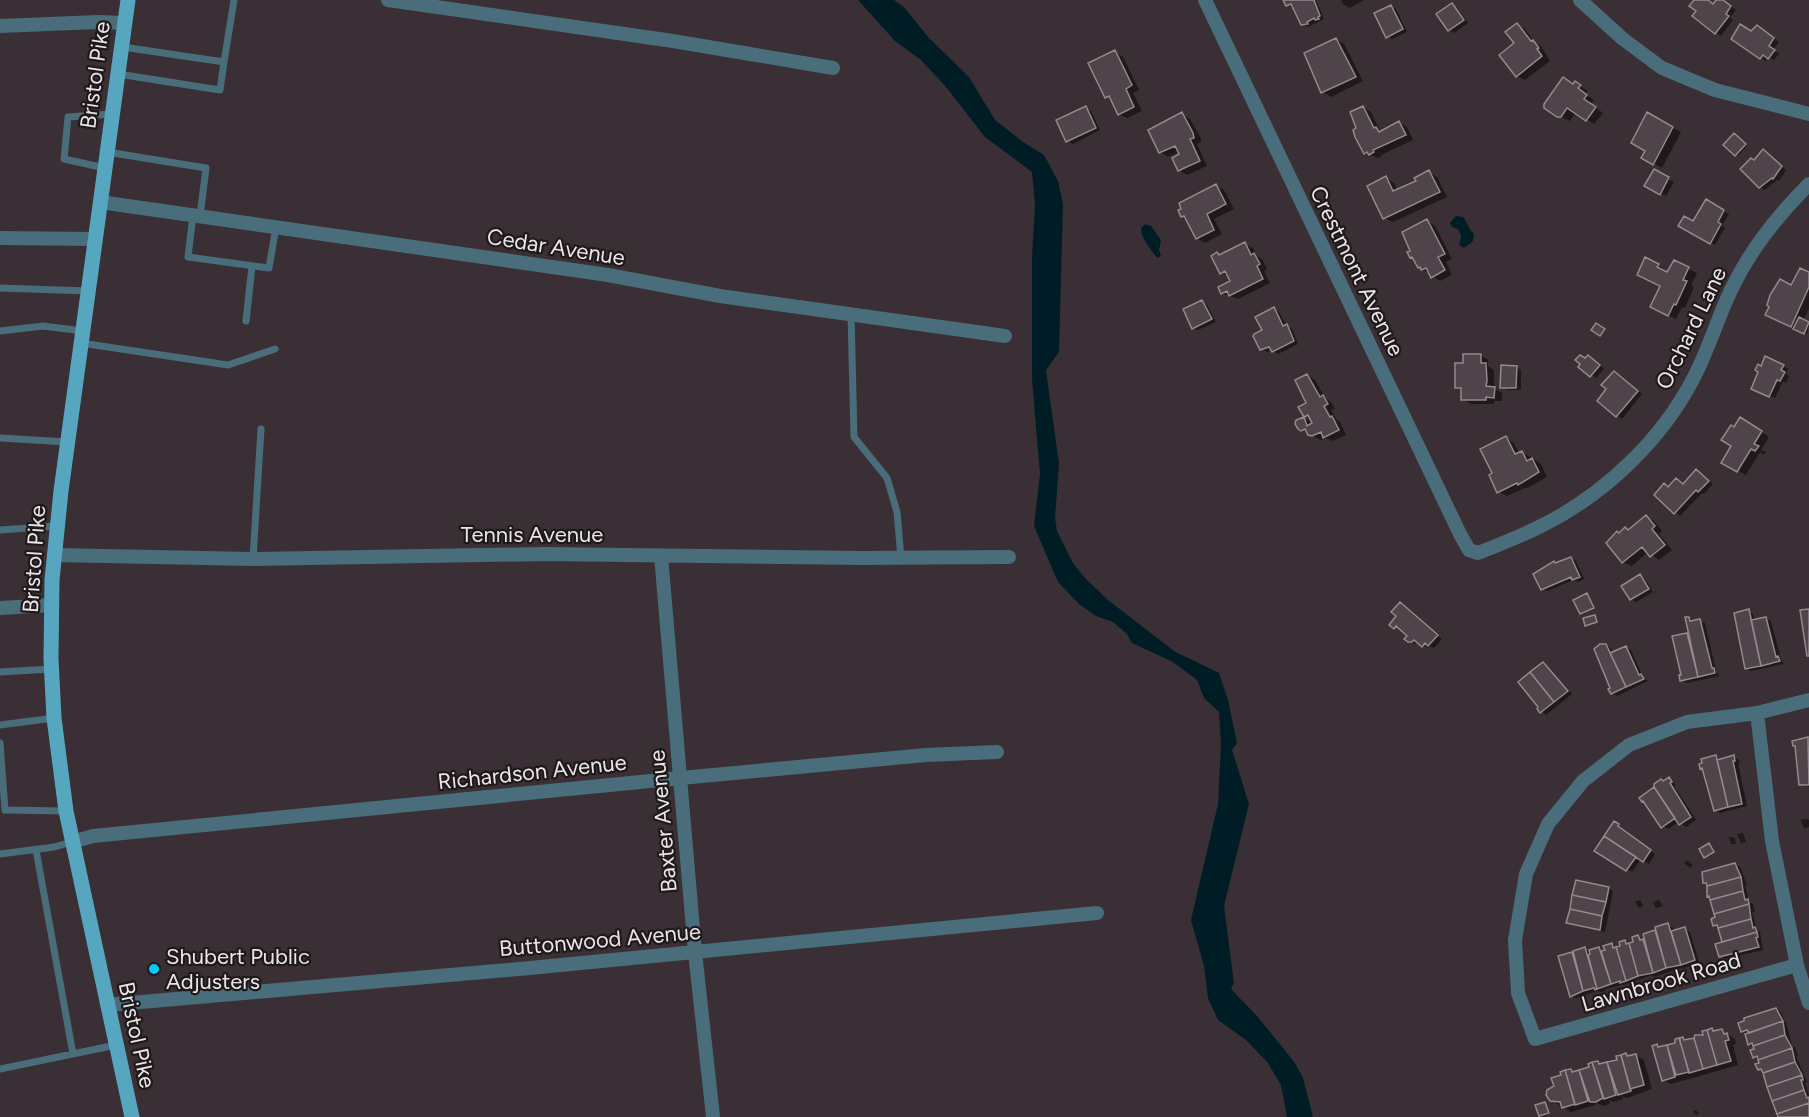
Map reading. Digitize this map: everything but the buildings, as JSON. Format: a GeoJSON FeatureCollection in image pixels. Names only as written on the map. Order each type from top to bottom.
{"type":"FeatureCollection","features":[{"type":"Feature","properties":{"kind":"main road","name":"Bristol Pike"},"geometry":{"type":"LineString","coordinates":[[128,0],[57,526],[51,605],[51,669],[54,718],[66,811],[132,1117]]}},
{"type":"Feature","properties":{"kind":"street"},"geometry":{"type":"LineString","coordinates":[[388,0],[673,41],[833,68]]}},
{"type":"Feature","properties":{"kind":"street","name":"Crestmont Avenue"},"geometry":{"type":"LineString","coordinates":[[1205,0],[1460,534],[1468,550],[1478,553]]}},
{"type":"Feature","properties":{"kind":"street"},"geometry":{"type":"LineString","coordinates":[[1580,0],[1623,39],[1662,68],[1715,90],[1809,114]]}},
{"type":"Feature","properties":{"kind":"street"},"geometry":{"type":"LineString","coordinates":[[0,26],[98,22],[124,24]]}},
{"type":"Feature","properties":{"kind":"street","name":"Orchard Lane"},"geometry":{"type":"LineString","coordinates":[[1478,553],[1547,524],[1592,495],[1634,459],[1670,418],[1693,379],[1733,286],[1759,241],[1789,204],[1809,184]]}},
{"type":"Feature","properties":{"kind":"street","name":"Cedar Avenue"},"geometry":{"type":"LineString","coordinates":[[100,202],[608,275],[720,296],[1005,336]]}},
{"type":"Feature","properties":{"kind":"street"},"geometry":{"type":"LineString","coordinates":[[0,238],[95,239]]}},
{"type":"Feature","properties":{"kind":"street","name":"Tennis Avenue"},"geometry":{"type":"LineString","coordinates":[[54,555],[253,559],[546,554],[1009,558]]}},
{"type":"Feature","properties":{"kind":"street","name":"Baxter Avenue"},"geometry":{"type":"LineString","coordinates":[[661,556],[695,952],[713,1117]]}},
{"type":"Feature","properties":{"kind":"street"},"geometry":{"type":"LineString","coordinates":[[0,608],[51,605]]}},
{"type":"Feature","properties":{"kind":"street"},"geometry":{"type":"LineString","coordinates":[[1809,700],[1757,712],[1772,841],[1797,965],[1809,1003]]}},
{"type":"Feature","properties":{"kind":"street","name":"Lawnbrook Road"},"geometry":{"type":"LineString","coordinates":[[1757,712],[1687,722],[1629,746],[1582,781],[1551,821],[1526,874],[1515,940],[1518,993],[1535,1040],[1797,965]]}},
{"type":"Feature","properties":{"kind":"street","name":"Richardson Avenue"},"geometry":{"type":"LineString","coordinates":[[72,842],[93,836],[681,778],[926,756],[998,752]]}},
{"type":"Feature","properties":{"kind":"street","name":"Buttonwood Avenue"},"geometry":{"type":"LineString","coordinates":[[107,1005],[1097,913]]}},
{"type":"Feature","properties":{"kind":"lane"},"geometry":{"type":"LineString","coordinates":[[118,74],[220,90],[234,0]]}},
{"type":"Feature","properties":{"kind":"lane"},"geometry":{"type":"LineString","coordinates":[[122,46],[224,62]]}},
{"type":"Feature","properties":{"kind":"lane"},"geometry":{"type":"LineString","coordinates":[[105,168],[64,159],[68,117],[112,114]]}},
{"type":"Feature","properties":{"kind":"lane"},"geometry":{"type":"LineString","coordinates":[[107,152],[206,168],[188,257],[269,268],[276,227]]}},
{"type":"Feature","properties":{"kind":"lane"},"geometry":{"type":"LineString","coordinates":[[246,321],[252,266]]}},
{"type":"Feature","properties":{"kind":"lane"},"geometry":{"type":"LineString","coordinates":[[0,288],[88,291]]}},
{"type":"Feature","properties":{"kind":"lane"},"geometry":{"type":"LineString","coordinates":[[851,314],[854,437],[887,478],[897,512],[901,558]]}},
{"type":"Feature","properties":{"kind":"lane"},"geometry":{"type":"LineString","coordinates":[[0,331],[43,326],[82,337],[228,365],[275,349]]}},
{"type":"Feature","properties":{"kind":"lane"},"geometry":{"type":"LineString","coordinates":[[253,559],[261,429]]}},
{"type":"Feature","properties":{"kind":"lane"},"geometry":{"type":"LineString","coordinates":[[0,438],[68,442]]}},
{"type":"Feature","properties":{"kind":"lane"},"geometry":{"type":"LineString","coordinates":[[0,530],[57,526]]}},
{"type":"Feature","properties":{"kind":"lane"},"geometry":{"type":"LineString","coordinates":[[0,672],[51,669]]}},
{"type":"Feature","properties":{"kind":"lane"},"geometry":{"type":"LineString","coordinates":[[0,725],[54,718]]}},
{"type":"Feature","properties":{"kind":"lane"},"geometry":{"type":"LineString","coordinates":[[0,743],[2,810],[66,811]]}},
{"type":"Feature","properties":{"kind":"lane"},"geometry":{"type":"LineString","coordinates":[[0,854],[36,850],[72,842]]}},
{"type":"Feature","properties":{"kind":"lane"},"geometry":{"type":"LineString","coordinates":[[36,850],[73,1054]]}},
{"type":"Feature","properties":{"kind":"lane"},"geometry":{"type":"LineString","coordinates":[[0,1069],[116,1045]]}},
{"type":"Feature","properties":{"kind":"water"},"geometry":{"type":"Polygon","coordinates":[[[858,0],[894,0],[905,8],[928,37],[969,77],[995,120],[1044,155],[1058,181],[1063,204],[1059,352],[1046,370],[1059,464],[1055,518],[1057,531],[1073,563],[1108,600],[1174,651],[1219,673],[1228,700],[1237,743],[1232,750],[1249,804],[1224,906],[1234,983],[1231,989],[1257,1016],[1295,1063],[1303,1078],[1313,1117],[1287,1117],[1281,1085],[1268,1063],[1246,1040],[1218,1020],[1208,998],[1204,966],[1191,920],[1218,804],[1221,744],[1219,712],[1204,698],[1197,680],[1173,662],[1132,643],[1127,634],[1113,622],[1096,616],[1080,605],[1058,582],[1034,526],[1040,474],[1032,379],[1032,257],[1035,205],[1032,172],[985,137],[946,87],[921,60],[895,41],[858,0]]]}},
{"type":"Feature","properties":{"kind":"water"},"geometry":{"type":"Polygon","coordinates":[[[1456,216],[1463,217],[1474,234],[1473,241],[1464,248],[1459,245],[1461,237],[1459,230],[1450,223],[1456,216]]]}},
{"type":"Feature","properties":{"kind":"water"},"geometry":{"type":"Polygon","coordinates":[[[1145,224],[1151,226],[1161,240],[1159,250],[1161,256],[1157,258],[1143,237],[1141,228],[1145,224]]]}},
{"type":"Feature","properties":{"kind":"place","name":"Shubert Public Adjusters"},"geometry":{"type":"Point","coordinates":[154,969]}}]}
